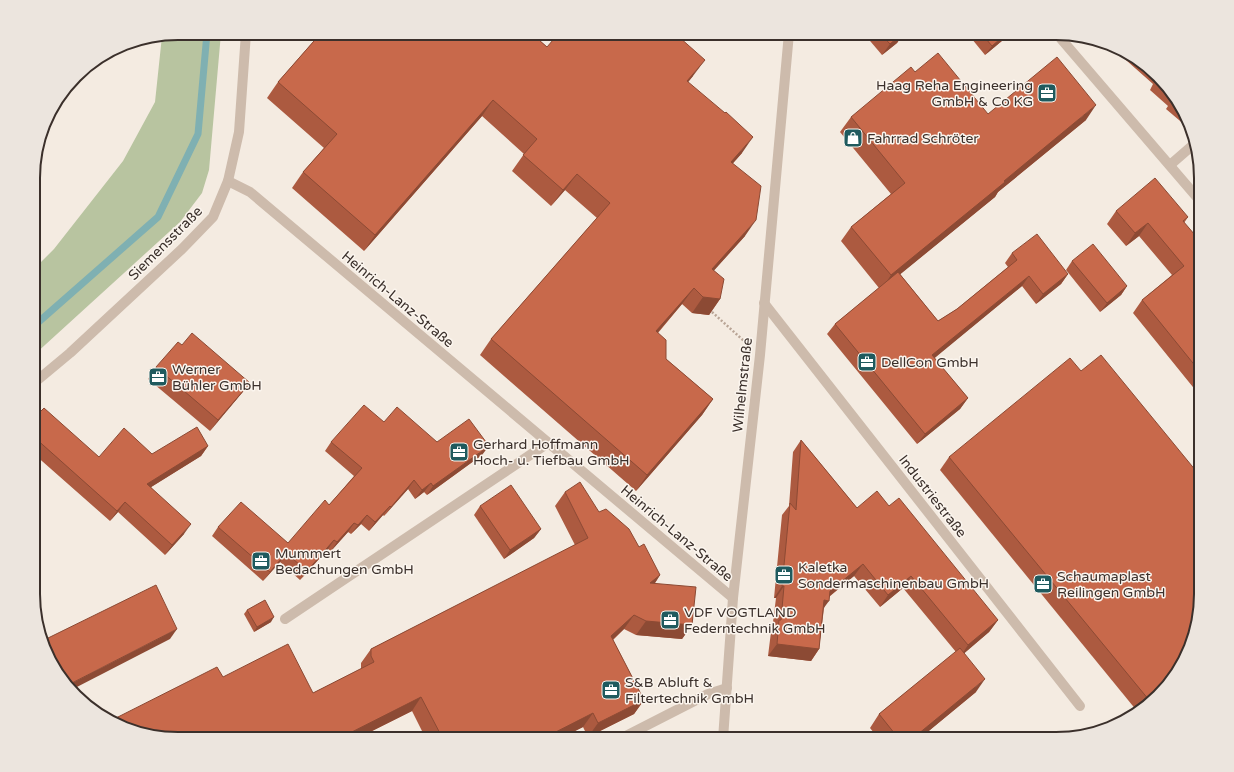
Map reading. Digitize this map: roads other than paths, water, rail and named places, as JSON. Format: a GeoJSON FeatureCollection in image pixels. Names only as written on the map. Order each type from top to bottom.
{"type":"FeatureCollection","features":[{"type":"Feature","properties":{"kind":"street","name":"Siemensstraße"},"geometry":{"type":"LineString","coordinates":[[40,378],[70,353],[182,249],[212,217],[228,181],[239,132],[246,40]]}},
{"type":"Feature","properties":{"kind":"street","name":"Wilhelmstraße"},"geometry":{"type":"LineString","coordinates":[[724,732],[733,598],[760,354],[789,40]]}},
{"type":"Feature","properties":{"kind":"street"},"geometry":{"type":"LineString","coordinates":[[1062,40],[1194,194]]}},
{"type":"Feature","properties":{"kind":"street"},"geometry":{"type":"LineString","coordinates":[[1170,165],[1190,147]]}},
{"type":"Feature","properties":{"kind":"street","name":"Heinrich-Lanz-Straße"},"geometry":{"type":"LineString","coordinates":[[228,181],[250,192],[733,598]]}},
{"type":"Feature","properties":{"kind":"street","name":"Industriestraße"},"geometry":{"type":"LineString","coordinates":[[764,303],[1080,706]]}},
{"type":"Feature","properties":{"kind":"street"},"geometry":{"type":"LineString","coordinates":[[285,618],[548,443]]}},
{"type":"Feature","properties":{"kind":"street"},"geometry":{"type":"LineString","coordinates":[[634,732],[708,694],[727,688]]}},
{"type":"Feature","properties":{"kind":"waterway"},"geometry":{"type":"LineString","coordinates":[[40,321],[158,217],[198,134],[206,40]]}},
{"type":"Feature","properties":{"kind":"place","name":"Haag Reha Engineering GmbH & Co KG"},"geometry":{"type":"Point","coordinates":[1047,93]}},
{"type":"Feature","properties":{"kind":"place","name":"Fahrrad Schröter"},"geometry":{"type":"Point","coordinates":[853,138]}},
{"type":"Feature","properties":{"kind":"place","name":"DellCon GmbH"},"geometry":{"type":"Point","coordinates":[867,362]}},
{"type":"Feature","properties":{"kind":"place","name":"Werner Bühler GmbH"},"geometry":{"type":"Point","coordinates":[158,377]}},
{"type":"Feature","properties":{"kind":"place","name":"Gerhard Hoffmann Hoch- u. Tiefbau GmbH"},"geometry":{"type":"Point","coordinates":[459,452]}},
{"type":"Feature","properties":{"kind":"place","name":"Mummert Bedachungen GmbH"},"geometry":{"type":"Point","coordinates":[261,561]}},
{"type":"Feature","properties":{"kind":"place","name":"Kaletka Sondermaschinenbau GmbH"},"geometry":{"type":"Point","coordinates":[784,575]}},
{"type":"Feature","properties":{"kind":"place","name":"Schaumaplast Reilingen GmbH"},"geometry":{"type":"Point","coordinates":[1043,584]}},
{"type":"Feature","properties":{"kind":"place","name":"VDF VOGTLAND Federntechnik GmbH"},"geometry":{"type":"Point","coordinates":[670,620]}},
{"type":"Feature","properties":{"kind":"place","name":"S&B Abluft & Filtertechnik GmbH"},"geometry":{"type":"Point","coordinates":[611,690]}}]}
